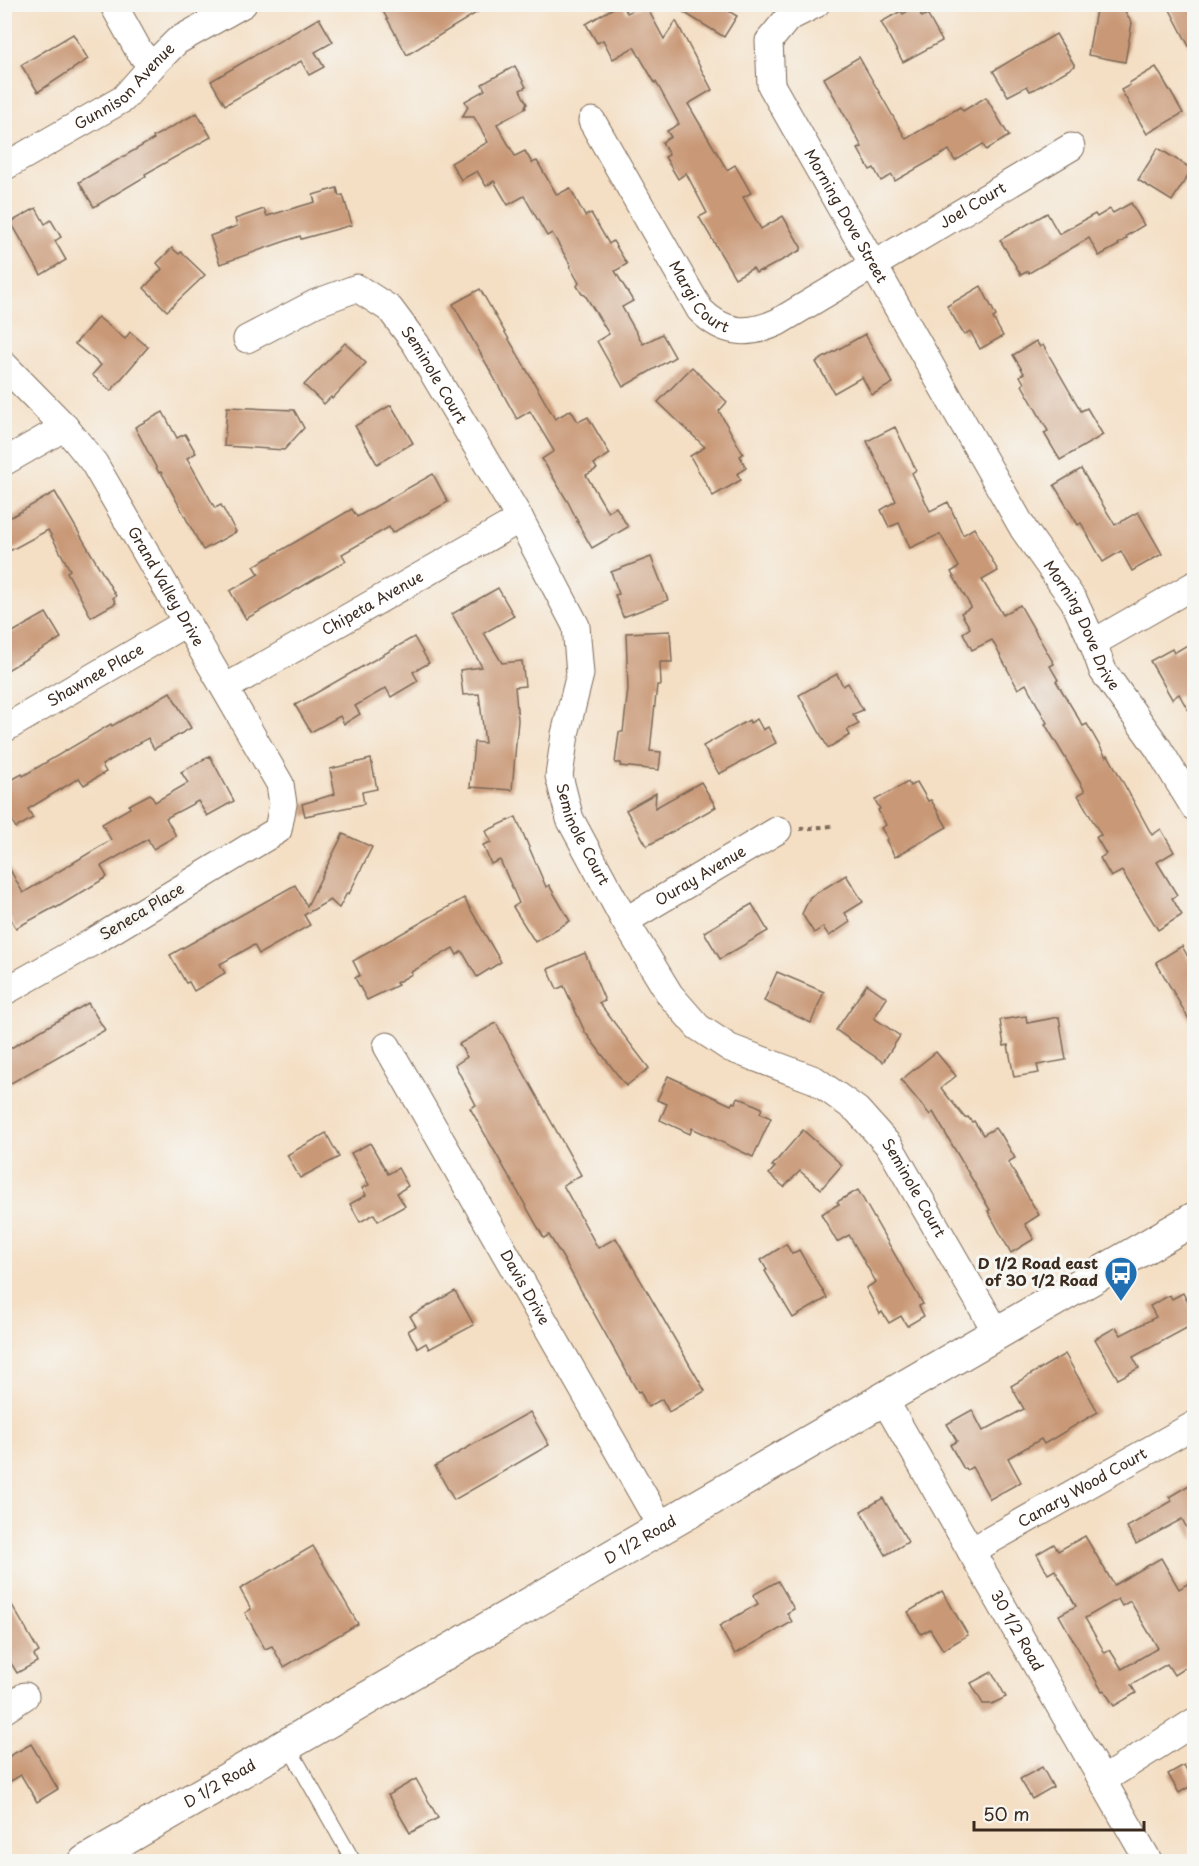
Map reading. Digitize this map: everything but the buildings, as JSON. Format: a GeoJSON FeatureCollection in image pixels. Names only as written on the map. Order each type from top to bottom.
{"type":"FeatureCollection","features":[{"type":"Feature","properties":{"kind":"main road","name":"D 1/2 Road"},"geometry":{"type":"LineString","coordinates":[[86,1862],[1194,1219]]}},
{"type":"Feature","properties":{"kind":"street"},"geometry":{"type":"LineString","coordinates":[[112,4],[139,51],[152,66]]}},
{"type":"Feature","properties":{"kind":"street","name":"Gunnison Avenue"},"geometry":{"type":"LineString","coordinates":[[4,166],[123,99],[177,41],[243,4]]}},
{"type":"Feature","properties":{"kind":"street","name":"Morning Dove Street"},"geometry":{"type":"LineString","coordinates":[[816,4],[788,18],[769,41],[771,85],[973,440]]}},
{"type":"Feature","properties":{"kind":"street","name":"Margi Court"},"geometry":{"type":"LineString","coordinates":[[592,121],[700,310],[718,325],[741,331],[764,329],[873,265]]}},
{"type":"Feature","properties":{"kind":"street","name":"Joel Court"},"geometry":{"type":"LineString","coordinates":[[873,265],[1071,147]]}},
{"type":"Feature","properties":{"kind":"street","name":"Seminole Court"},"geometry":{"type":"LineString","coordinates":[[247,339],[316,303],[357,288],[390,309],[416,344],[520,519],[576,626],[580,674],[565,734],[559,776],[570,819],[625,921],[670,995],[698,1027],[730,1048],[815,1080],[857,1110],[890,1147],[997,1333]]}},
{"type":"Feature","properties":{"kind":"street","name":"Grand Valley Drive"},"geometry":{"type":"LineString","coordinates":[[4,365],[65,427],[94,463],[280,784],[283,804],[278,830]]}},
{"type":"Feature","properties":{"kind":"street"},"geometry":{"type":"LineString","coordinates":[[4,462],[65,427]]}},
{"type":"Feature","properties":{"kind":"street","name":"Morning Dove Drive"},"geometry":{"type":"LineString","coordinates":[[973,440],[1023,530],[1074,602],[1103,671],[1158,748],[1194,807]]}},
{"type":"Feature","properties":{"kind":"street","name":"Chipeta Avenue"},"geometry":{"type":"LineString","coordinates":[[225,688],[520,519]]}},
{"type":"Feature","properties":{"kind":"street"},"geometry":{"type":"LineString","coordinates":[[1093,643],[1194,585]]}},
{"type":"Feature","properties":{"kind":"street","name":"Shawnee Place"},"geometry":{"type":"LineString","coordinates":[[4,729],[187,622]]}},
{"type":"Feature","properties":{"kind":"street","name":"Seneca Place"},"geometry":{"type":"LineString","coordinates":[[4,992],[96,940],[278,830]]}},
{"type":"Feature","properties":{"kind":"street","name":"Ouray Avenue"},"geometry":{"type":"LineString","coordinates":[[625,921],[778,830]]}},
{"type":"Feature","properties":{"kind":"street","name":"Davis Drive"},"geometry":{"type":"LineString","coordinates":[[387,1046],[662,1528]]}},
{"type":"Feature","properties":{"kind":"street","name":"30 1/2 Road"},"geometry":{"type":"LineString","coordinates":[[884,1399],[1149,1862]]}},
{"type":"Feature","properties":{"kind":"street","name":"Canary Wood Court"},"geometry":{"type":"LineString","coordinates":[[971,1551],[1194,1425]]}},
{"type":"Feature","properties":{"kind":"street"},"geometry":{"type":"LineString","coordinates":[[1102,1780],[1194,1722]]}},
{"type":"Feature","properties":{"kind":"lane"},"geometry":{"type":"LineString","coordinates":[[287,1744],[354,1862]]}},
{"type":"Feature","properties":{"kind":"place","name":"D 1/2 Road east of 30 1/2 Road"},"geometry":{"type":"Point","coordinates":[1121,1302]}}]}
